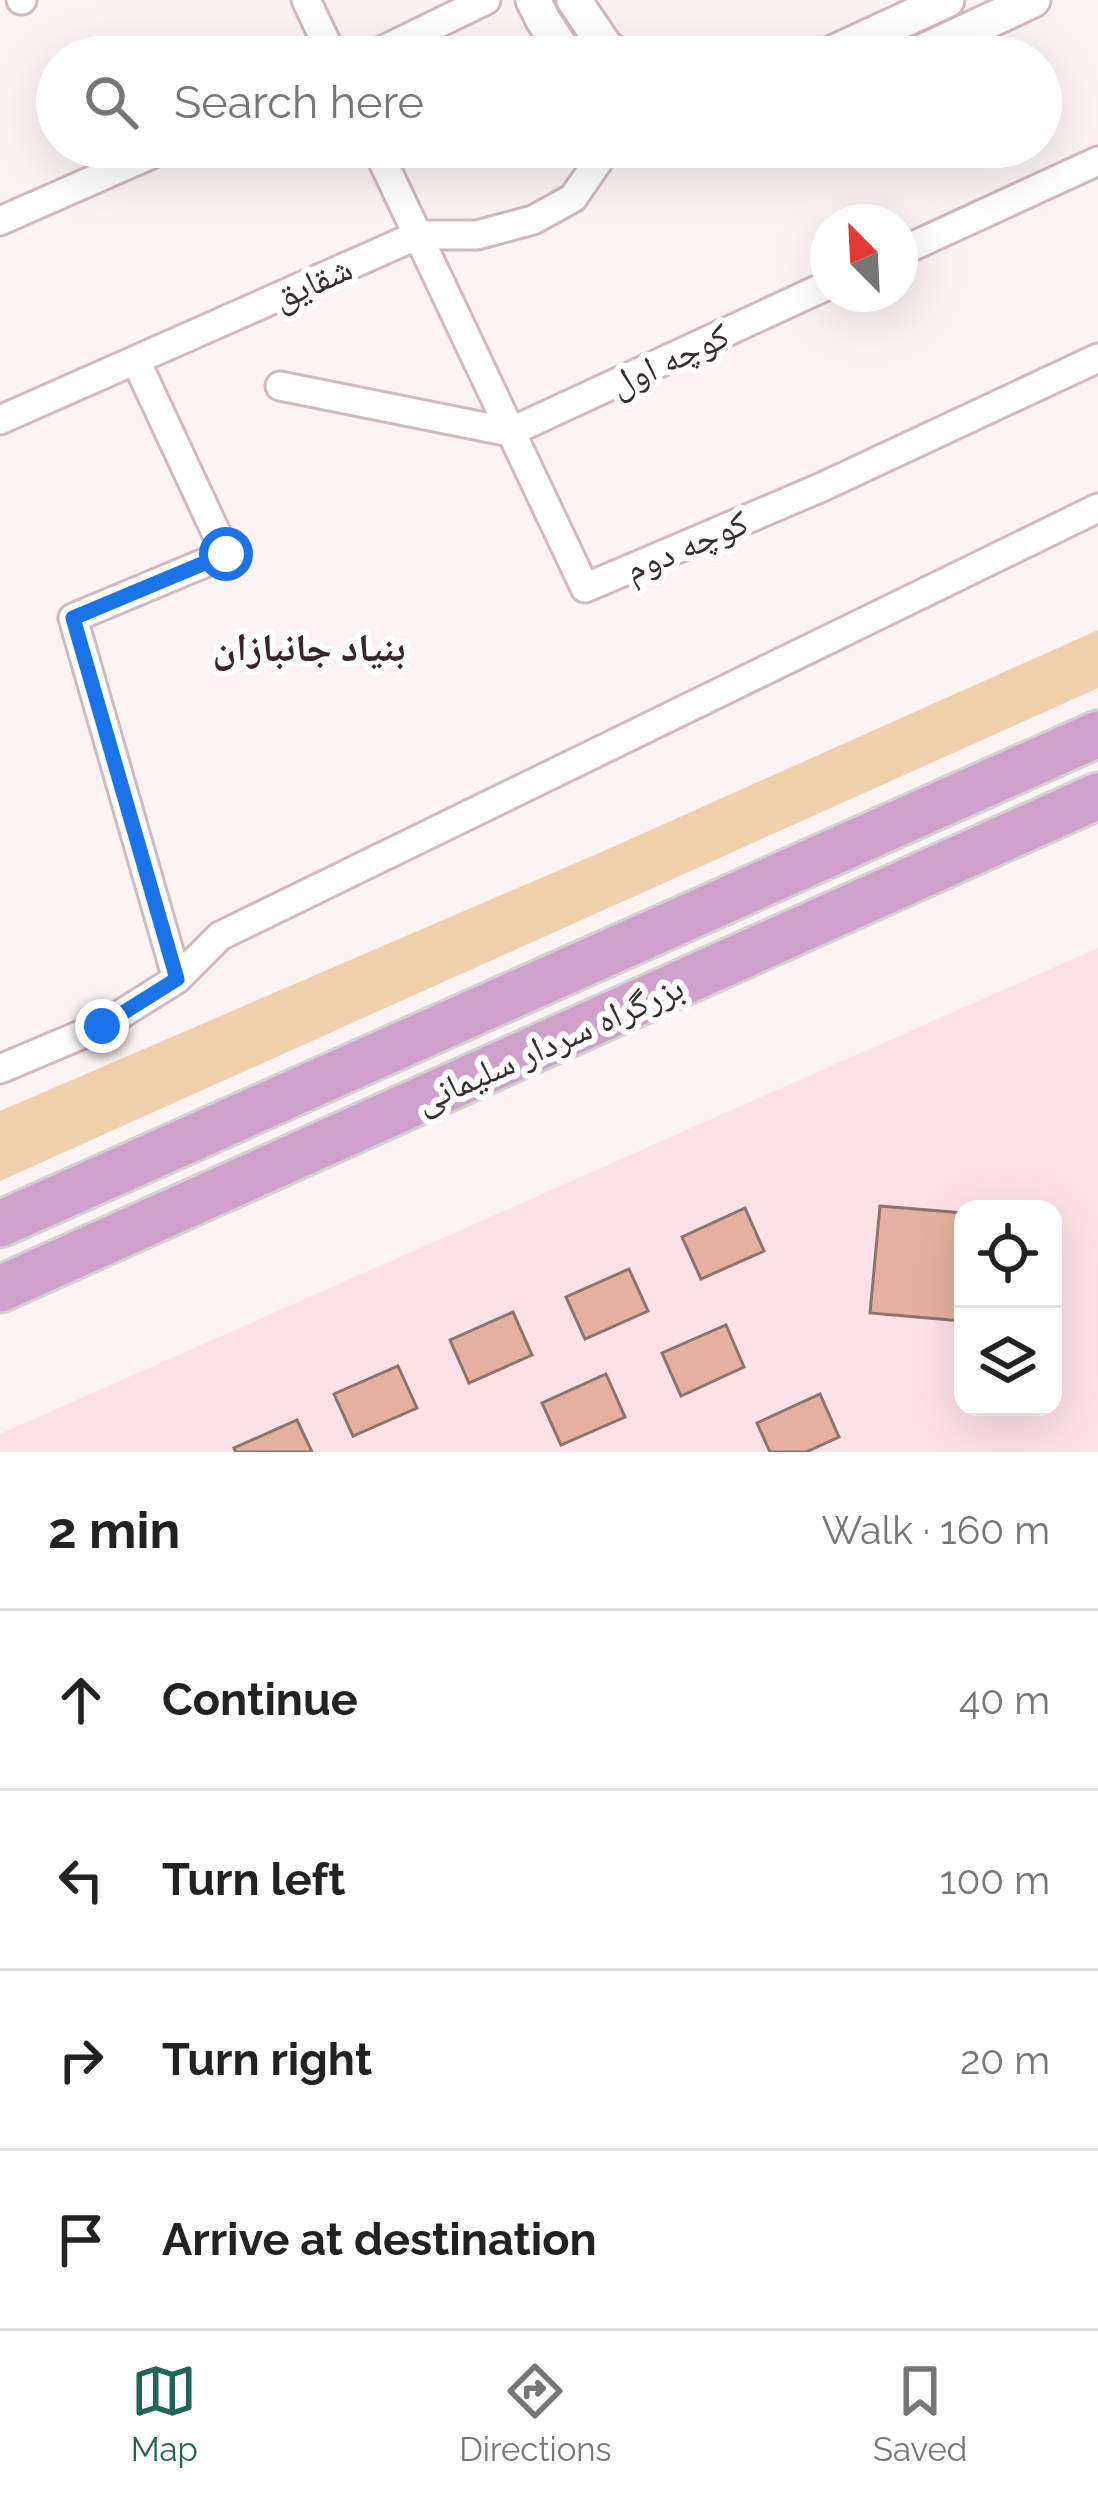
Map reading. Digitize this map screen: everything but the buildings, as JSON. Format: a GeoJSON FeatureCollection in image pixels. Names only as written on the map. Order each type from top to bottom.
{"type":"FeatureCollection","features":[{"type":"Feature","properties":{"kind":"highway","name":"بزرگراه سردار سلیمانی"},"geometry":{"type":"LineString","coordinates":[[0,1224],[1098,734]]}},
{"type":"Feature","properties":{"kind":"highway","name":"بزرگراه سردار سلیمانی"},"geometry":{"type":"LineString","coordinates":[[0,1289],[1098,796]]}},
{"type":"Feature","properties":{"kind":"street"},"geometry":{"type":"LineString","coordinates":[[306,0],[322,36]]}},
{"type":"Feature","properties":{"kind":"street"},"geometry":{"type":"LineString","coordinates":[[412,36],[486,0]]}},
{"type":"Feature","properties":{"kind":"street"},"geometry":{"type":"LineString","coordinates":[[533,0],[553,36]]}},
{"type":"Feature","properties":{"kind":"street"},"geometry":{"type":"LineString","coordinates":[[574,0],[598,36]]}},
{"type":"Feature","properties":{"kind":"street"},"geometry":{"type":"LineString","coordinates":[[869,36],[947,0]]}},
{"type":"Feature","properties":{"kind":"street"},"geometry":{"type":"LineString","coordinates":[[956,36],[1033,0]]}},
{"type":"Feature","properties":{"kind":"street"},"geometry":{"type":"LineString","coordinates":[[918,244],[1098,161]]}},
{"type":"Feature","properties":{"kind":"street"},"geometry":{"type":"LineString","coordinates":[[0,221],[120,168]]}},
{"type":"Feature","properties":{"kind":"street","name":"کوچه دوم"},"geometry":{"type":"LineString","coordinates":[[386,168],[585,587],[822,487],[1098,358]]}},
{"type":"Feature","properties":{"kind":"street","name":"شقایق"},"geometry":{"type":"LineString","coordinates":[[0,420],[418,235],[477,235],[533,220],[573,198],[594,168]]}},
{"type":"Feature","properties":{"kind":"street","name":"کوچه اول"},"geometry":{"type":"LineString","coordinates":[[510,432],[810,293]]}},
{"type":"Feature","properties":{"kind":"street"},"geometry":{"type":"LineString","coordinates":[[136,361],[226,554],[73,618],[177,979]]}},
{"type":"Feature","properties":{"kind":"street"},"geometry":{"type":"LineString","coordinates":[[280,386],[510,432]]}},
{"type":"Feature","properties":{"kind":"street"},"geometry":{"type":"LineString","coordinates":[[0,1070],[102,1026],[177,979],[220,936],[1098,508]]}},
{"type":"Feature","properties":{"kind":"shaded area"},"geometry":{"type":"Polygon","coordinates":[[[1098,630],[1098,688],[0,1181],[0,1111],[606,850],[1098,630]]]}},
{"type":"Feature","properties":{"kind":"shaded area"},"geometry":{"type":"Polygon","coordinates":[[[1098,948],[1098,1452],[0,1452],[0,1434],[1098,948]]]}},
{"type":"Feature","properties":{"kind":"district","name":"بنیاد جانبازان"},"geometry":{"type":"Point","coordinates":[309,647]}},
{"type":"Feature","properties":{"kind":"route"},"geometry":{"type":"LineString","coordinates":[[102,1026],[177,979],[73,618],[226,554]]}}]}
